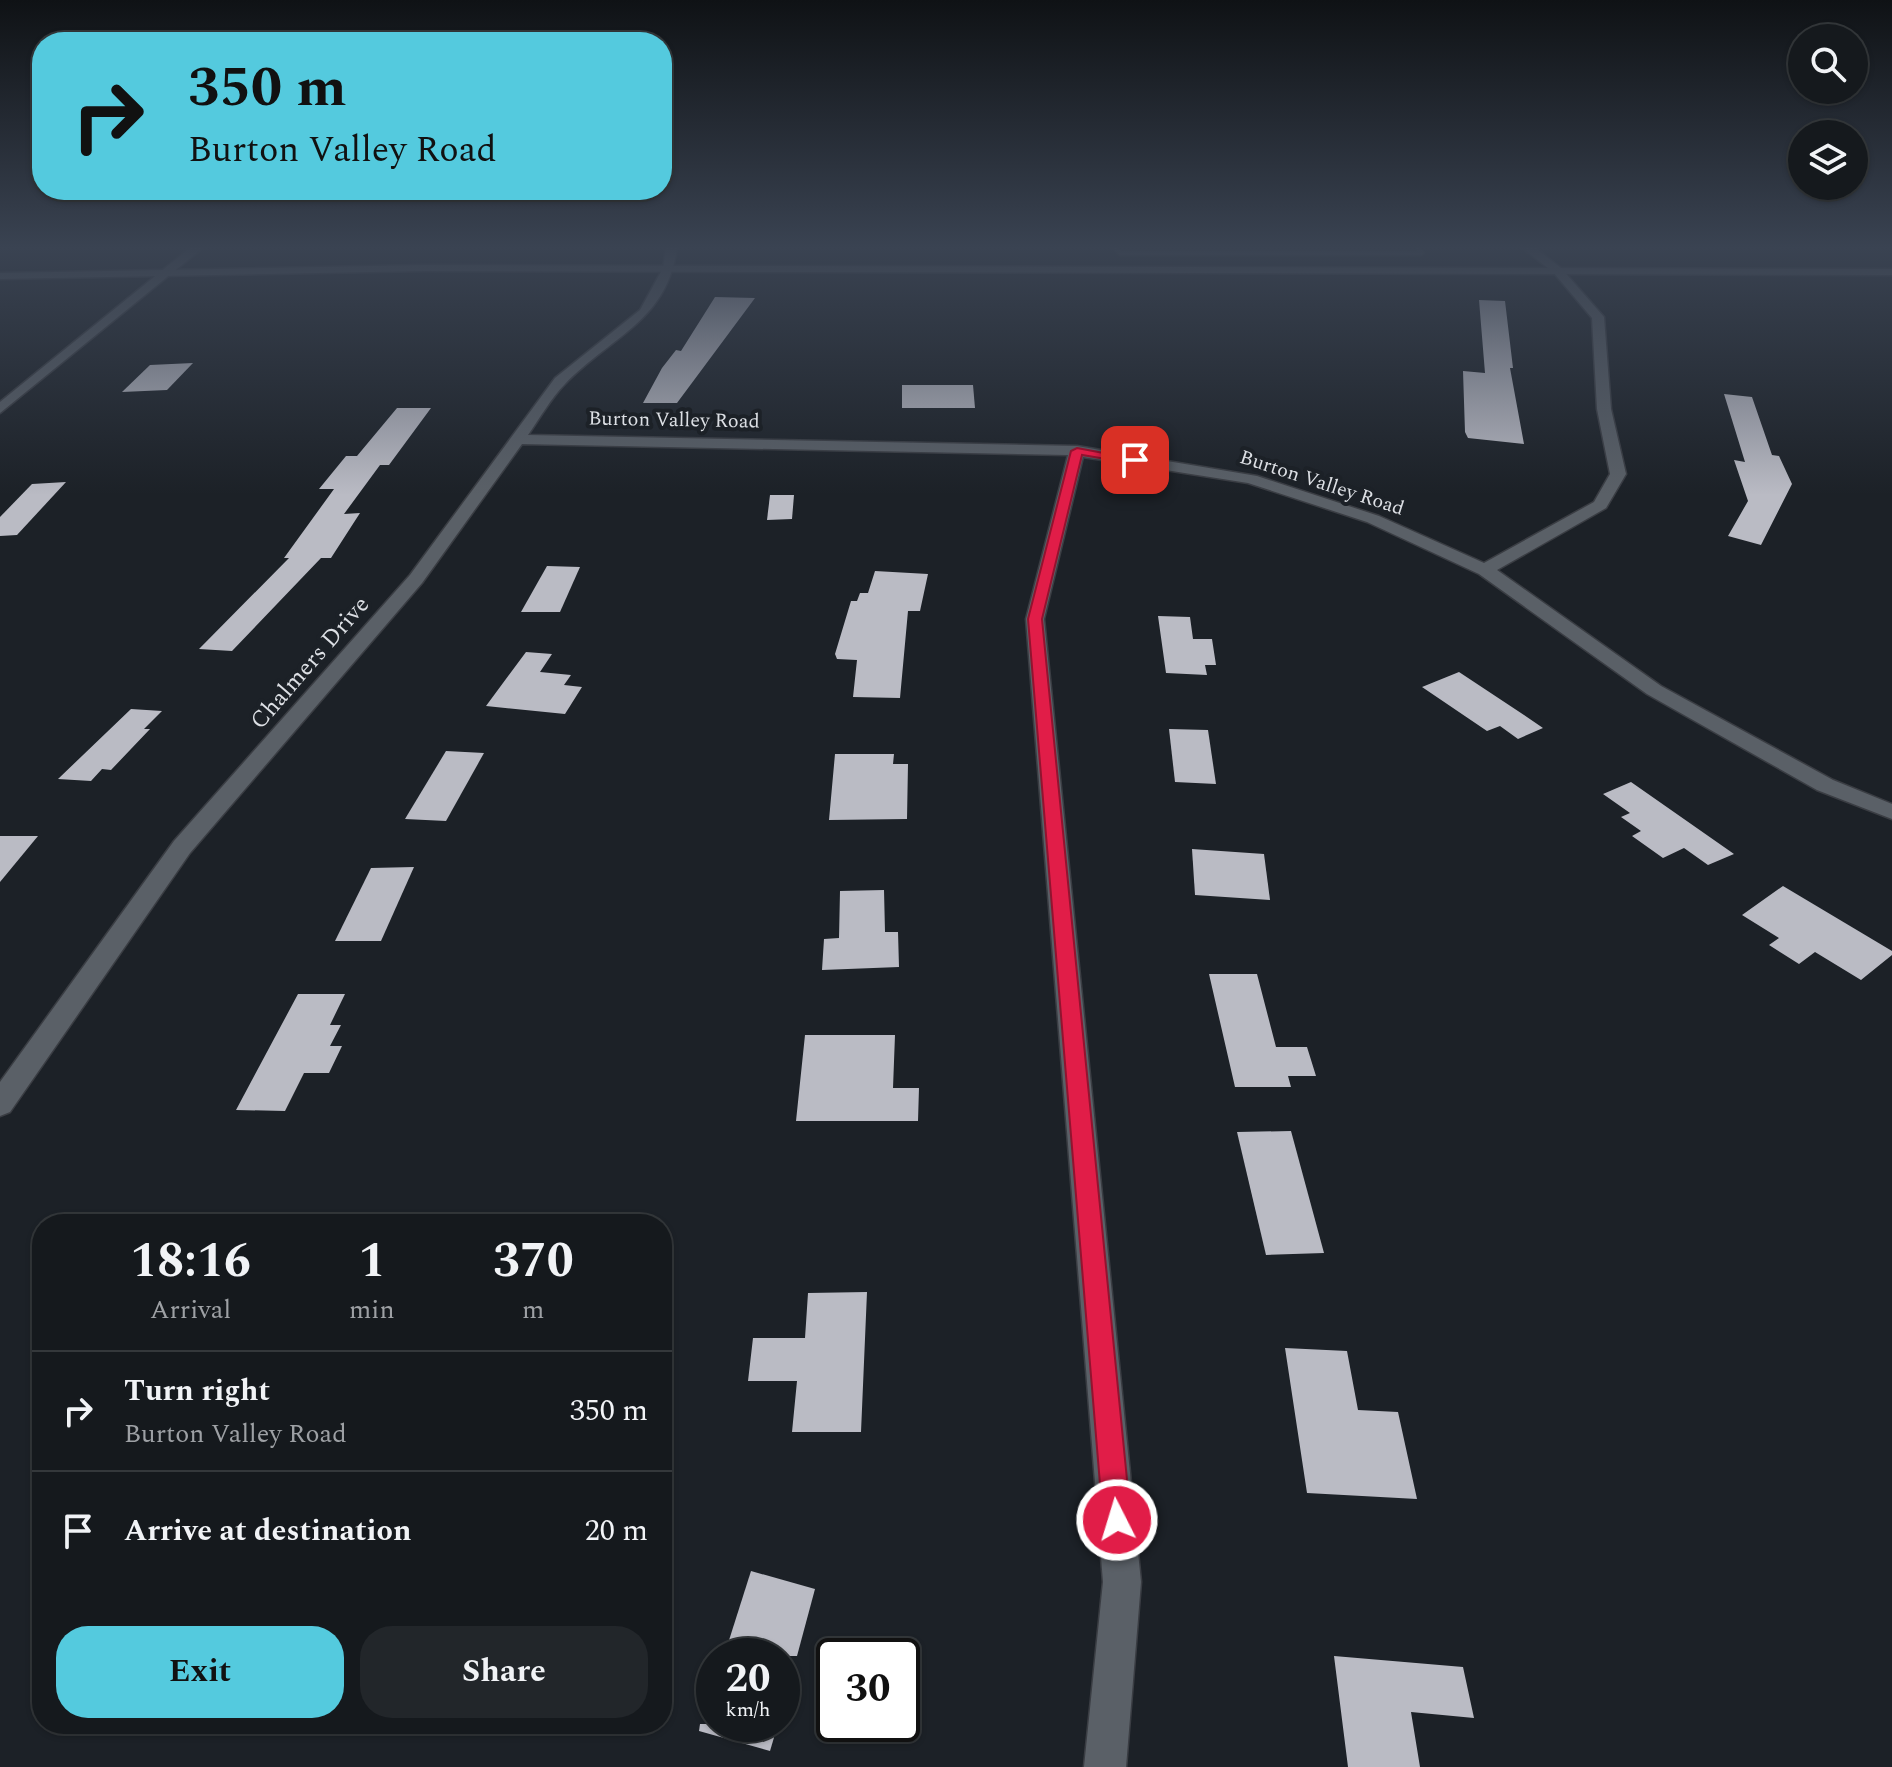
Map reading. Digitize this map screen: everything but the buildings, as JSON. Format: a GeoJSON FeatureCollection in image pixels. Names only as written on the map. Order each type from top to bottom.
{"type":"FeatureCollection","features":[{"type":"Feature","properties":{"kind":"street"},"geometry":{"type":"LineString","coordinates":[[0,409],[95,329]]}},
{"type":"Feature","properties":{"kind":"street","name":"Chalmers Drive"},"geometry":{"type":"LineString","coordinates":[[0,1104],[182,847],[416,579],[560,381],[623,329]]}},
{"type":"Feature","properties":{"kind":"street"},"geometry":{"type":"LineString","coordinates":[[1485,570],[1600,505],[1618,474],[1604,409],[1599,329]]}},
{"type":"Feature","properties":{"kind":"street","name":"Burton Valley Road"},"geometry":{"type":"LineString","coordinates":[[519,439],[1077,451],[1251,479],[1373,519],[1485,570],[1654,690],[1825,785],[1892,812]]}},
{"type":"Feature","properties":{"kind":"street"},"geometry":{"type":"LineString","coordinates":[[1077,451],[1035,619],[1122,1582],[1105,1767]]}},
{"type":"Feature","properties":{"kind":"route"},"geometry":{"type":"LineString","coordinates":[[1117,1520],[1035,619],[1077,451],[1135,460]]}}]}
